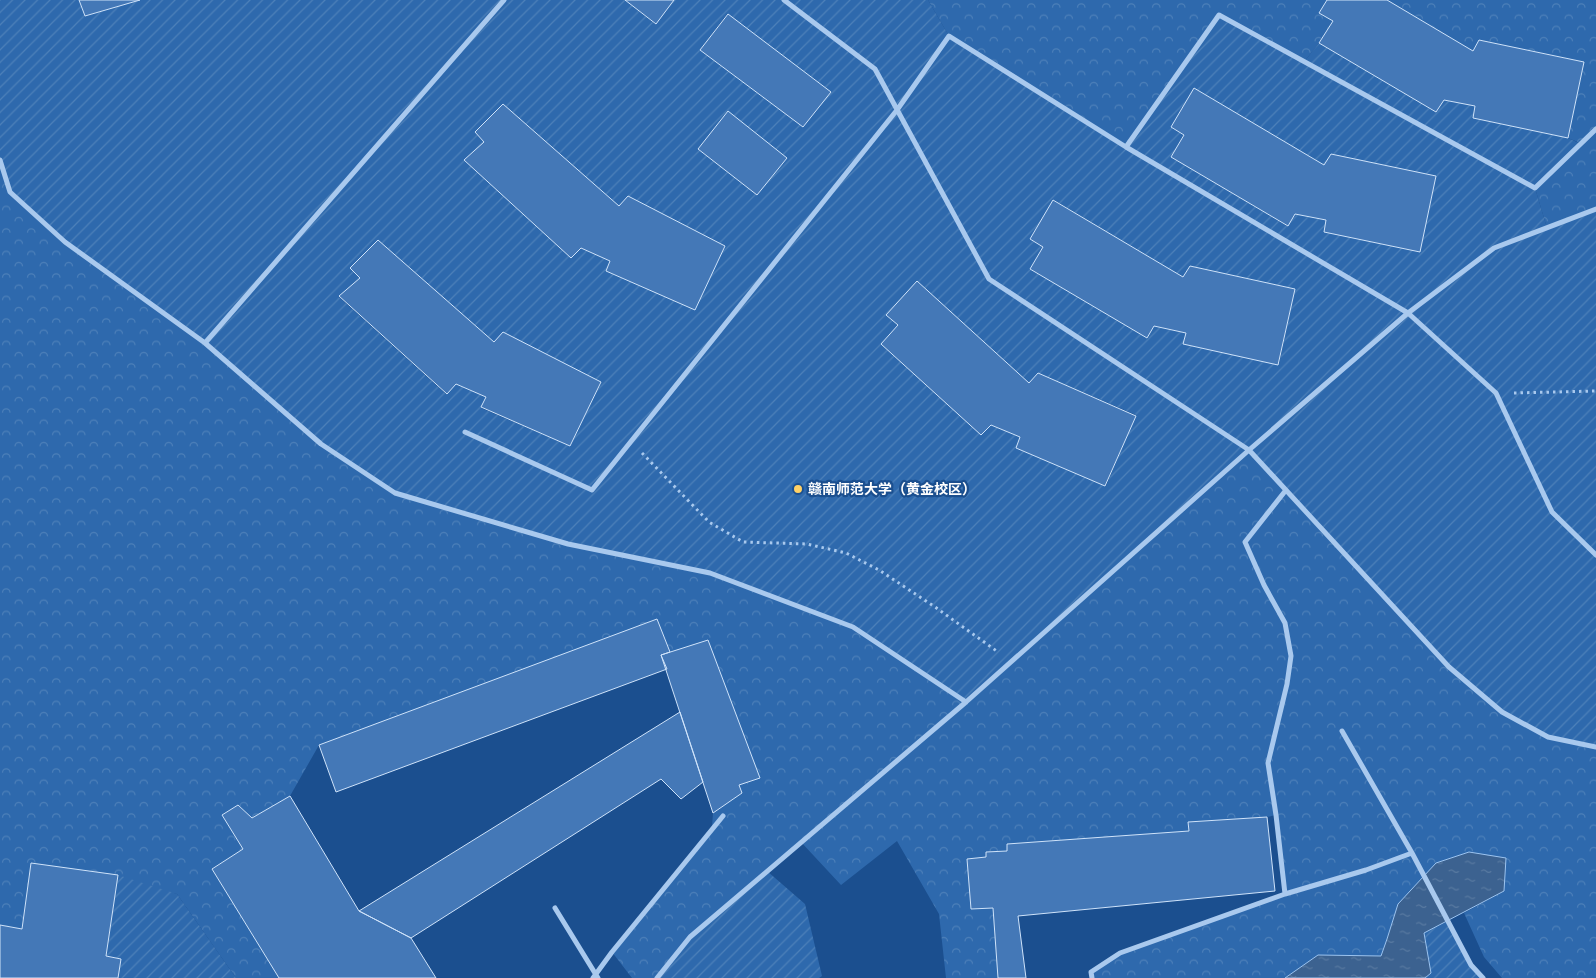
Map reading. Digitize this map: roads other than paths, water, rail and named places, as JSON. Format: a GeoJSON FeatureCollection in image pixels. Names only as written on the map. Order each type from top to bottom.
{"type":"FeatureCollection","features":[{"type":"Feature","properties":{"kind":"street"},"geometry":{"type":"LineString","coordinates":[[205,343],[504,0]]}},
{"type":"Feature","properties":{"kind":"street"},"geometry":{"type":"LineString","coordinates":[[784,0],[875,69],[989,279],[1249,450],[1449,667],[1502,712],[1548,737],[1596,748]]}},
{"type":"Feature","properties":{"kind":"street"},"geometry":{"type":"LineString","coordinates":[[1126,147],[1219,15],[1535,188],[1596,129]]}},
{"type":"Feature","properties":{"kind":"street"},"geometry":{"type":"LineString","coordinates":[[465,432],[592,490],[897,110],[949,36],[1126,147],[1408,313],[1496,393],[1552,512],[1596,555]]}},
{"type":"Feature","properties":{"kind":"street"},"geometry":{"type":"LineString","coordinates":[[0,160],[10,192],[64,242],[205,343],[321,444],[395,494],[568,544],[710,573],[853,627],[966,702]]}},
{"type":"Feature","properties":{"kind":"street"},"geometry":{"type":"LineString","coordinates":[[657,978],[690,937],[966,702],[1249,450],[1408,313],[1494,248],[1596,209]]}},
{"type":"Feature","properties":{"kind":"street"},"geometry":{"type":"LineString","coordinates":[[1284,894],[1276,814],[1268,763],[1287,684],[1291,656],[1285,623],[1264,585],[1245,542],[1286,490]]}},
{"type":"Feature","properties":{"kind":"street"},"geometry":{"type":"LineString","coordinates":[[1342,731],[1412,853],[1471,965],[1483,978]]}},
{"type":"Feature","properties":{"kind":"street"},"geometry":{"type":"LineString","coordinates":[[555,908],[595,976],[723,816]]}},
{"type":"Feature","properties":{"kind":"street"},"geometry":{"type":"LineString","coordinates":[[1092,978],[1092,972],[1120,953],[1284,894],[1366,870],[1412,853]]}},
{"type":"Feature","properties":{"kind":"water"},"geometry":{"type":"Polygon","coordinates":[[[1469,852],[1506,858],[1504,891],[1424,933],[1431,973],[1425,978],[1285,978],[1318,955],[1381,956],[1398,904],[1436,863],[1469,852]]]}},
{"type":"Feature","properties":{"kind":"place","name":"赣南师范大学（黄金校区）"},"geometry":{"type":"Point","coordinates":[798,489]}}]}
